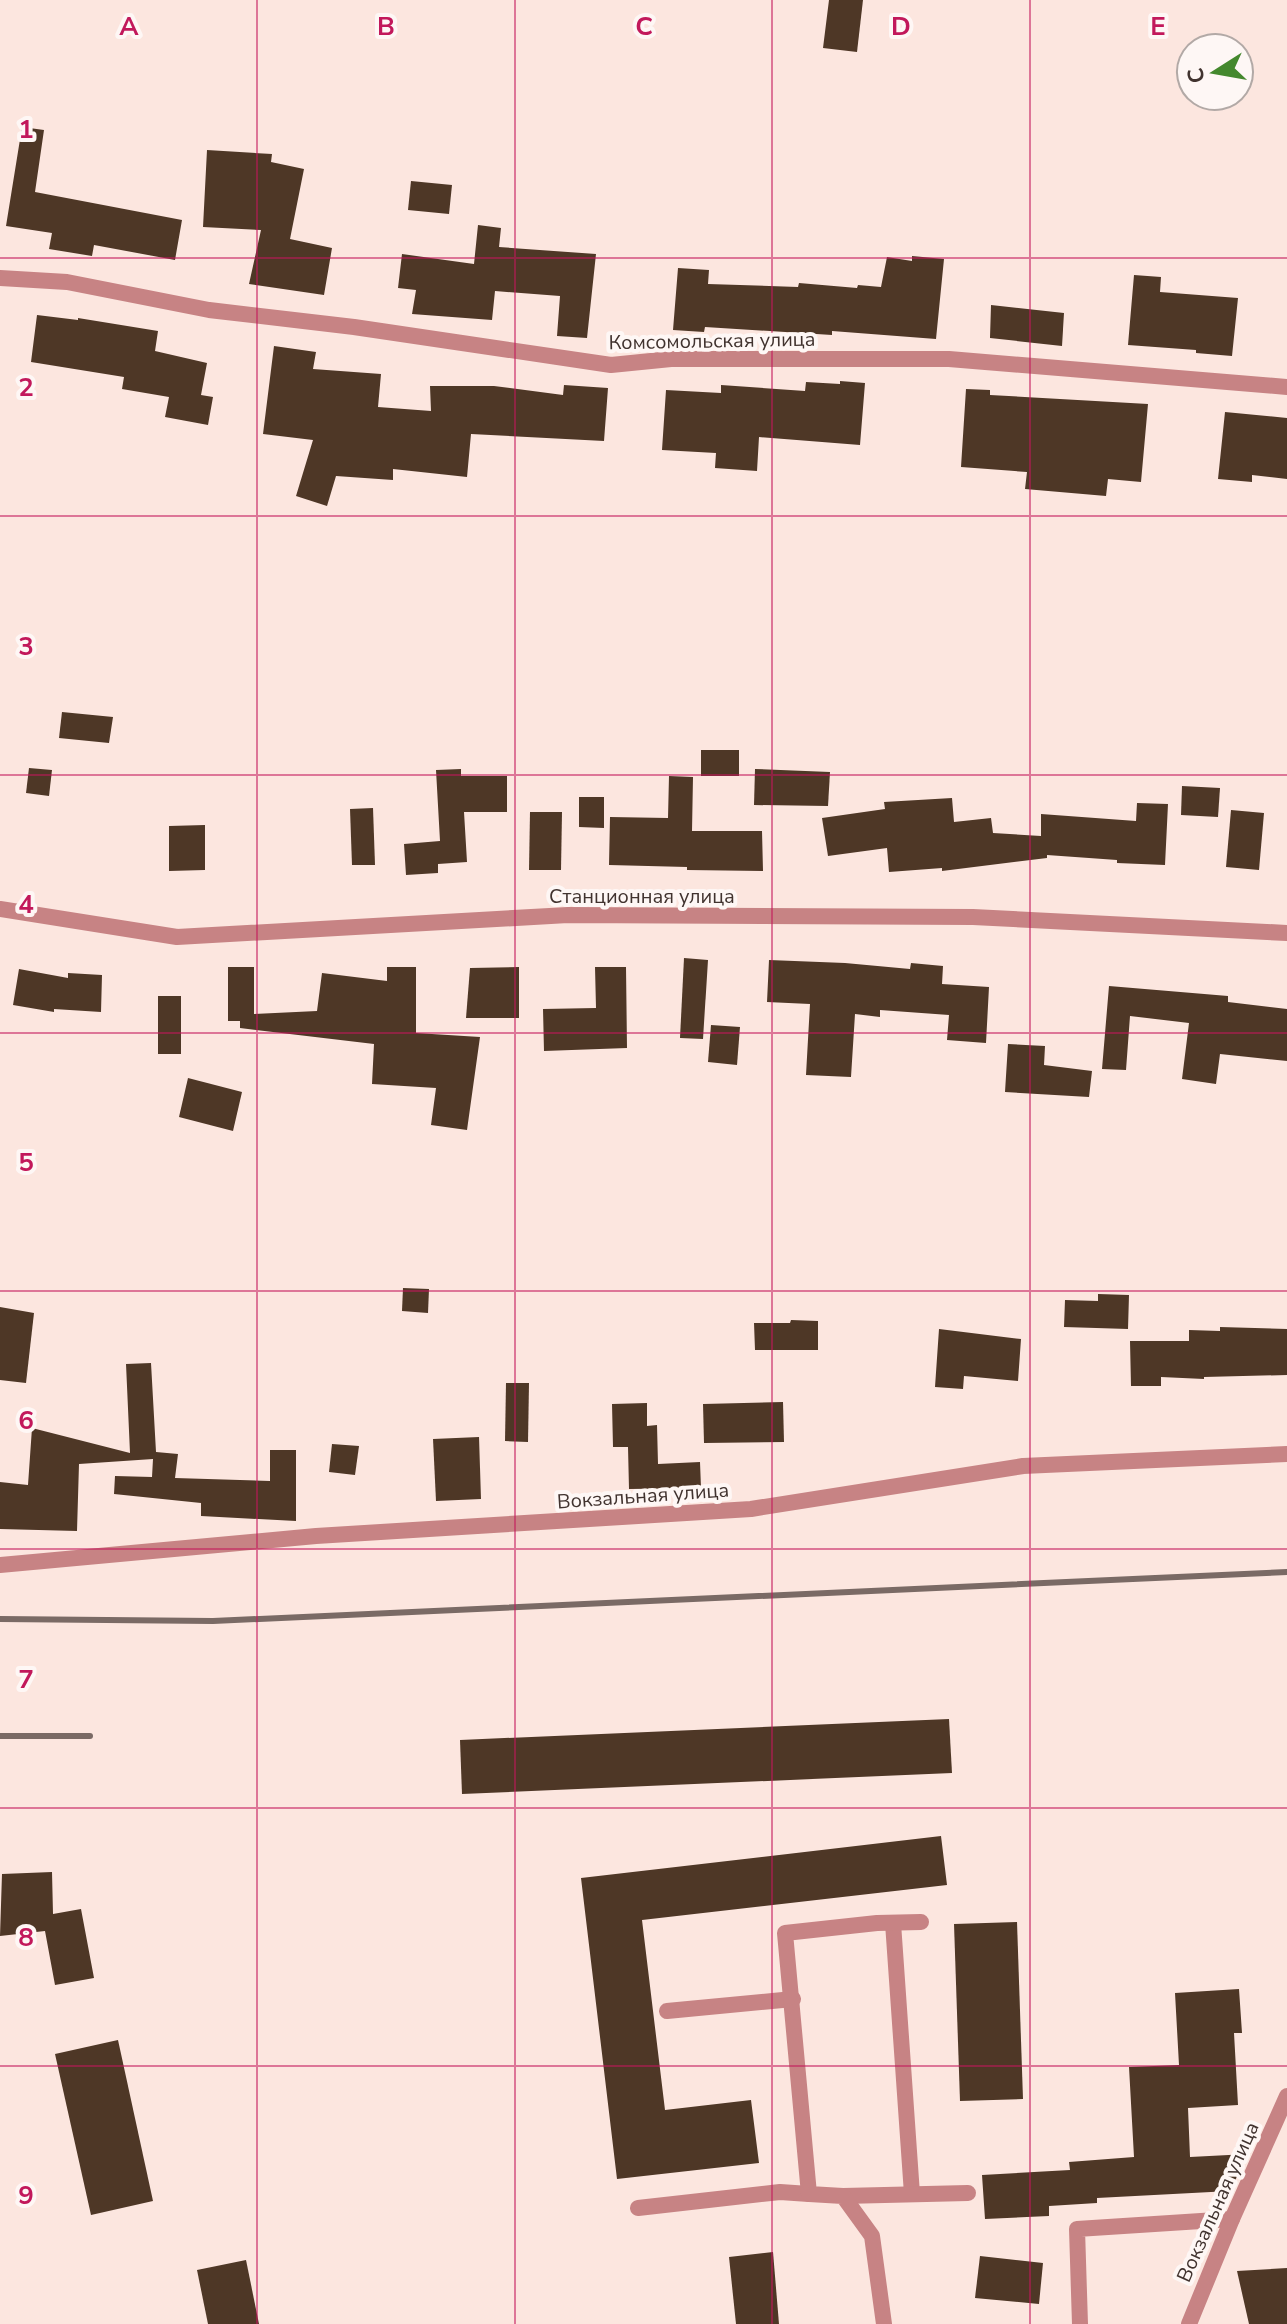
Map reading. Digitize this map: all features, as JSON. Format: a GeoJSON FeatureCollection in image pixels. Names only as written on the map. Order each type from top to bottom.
{"type":"FeatureCollection","features":[{"type":"Feature","properties":{"kind":"street","name":"Комсомольская улица"},"geometry":{"type":"LineString","coordinates":[[0,278],[67,282],[209,310],[354,327],[611,365],[671,359],[949,359],[1287,387]]}},
{"type":"Feature","properties":{"kind":"street","name":"Станционная улица"},"geometry":{"type":"LineString","coordinates":[[0,909],[177,937],[568,915],[973,917],[1287,933]]}},
{"type":"Feature","properties":{"kind":"street","name":"Вокзальная улица"},"geometry":{"type":"LineString","coordinates":[[0,1565],[316,1536],[751,1509],[1023,1466],[1287,1454]]}},
{"type":"Feature","properties":{"kind":"street"},"geometry":{"type":"LineString","coordinates":[[809,2194],[785,1933],[921,1922]]}},
{"type":"Feature","properties":{"kind":"street"},"geometry":{"type":"LineString","coordinates":[[893,1923],[912,2194]]}},
{"type":"Feature","properties":{"kind":"street"},"geometry":{"type":"LineString","coordinates":[[667,2011],[793,1999]]}},
{"type":"Feature","properties":{"kind":"street","name":"Вокзальная улица"},"geometry":{"type":"LineString","coordinates":[[1189,2324],[1287,2096]]}},
{"type":"Feature","properties":{"kind":"street"},"geometry":{"type":"LineString","coordinates":[[638,2208],[780,2192],[843,2196],[968,2193]]}},
{"type":"Feature","properties":{"kind":"street"},"geometry":{"type":"LineString","coordinates":[[843,2196],[872,2236],[884,2324]]}},
{"type":"Feature","properties":{"kind":"street"},"geometry":{"type":"LineString","coordinates":[[1080,2324],[1077,2229],[1232,2219]]}},
{"type":"Feature","properties":{"kind":"building"},"geometry":{"type":"Polygon","coordinates":[[[829,0],[863,0],[857,52],[823,48],[829,0]]]}},
{"type":"Feature","properties":{"kind":"building"},"geometry":{"type":"Polygon","coordinates":[[[22,127],[44,130],[35,192],[182,220],[175,260],[94,245],[92,256],[49,249],[52,233],[6,226],[22,127]]]}},
{"type":"Feature","properties":{"kind":"building"},"geometry":{"type":"Polygon","coordinates":[[[207,150],[272,154],[271,162],[304,169],[290,239],[332,248],[324,295],[249,284],[261,230],[203,227],[207,150]]]}},
{"type":"Feature","properties":{"kind":"building"},"geometry":{"type":"Polygon","coordinates":[[[411,181],[452,185],[449,214],[408,210],[411,181]]]}},
{"type":"Feature","properties":{"kind":"building"},"geometry":{"type":"Polygon","coordinates":[[[478,225],[501,228],[499,247],[596,254],[587,338],[557,336],[560,296],[495,291],[492,320],[412,314],[416,290],[398,288],[402,254],[474,264],[478,225]]]}},
{"type":"Feature","properties":{"kind":"building"},"geometry":{"type":"Polygon","coordinates":[[[912,256],[944,259],[936,339],[832,331],[832,335],[705,327],[704,332],[673,330],[678,268],[709,270],[708,284],[798,287],[799,283],[881,287],[887,257],[912,261],[912,256]]]}},
{"type":"Feature","properties":{"kind":"building"},"geometry":{"type":"Polygon","coordinates":[[[1134,275],[1161,277],[1160,292],[1238,298],[1232,356],[1128,345],[1134,275]]]}},
{"type":"Feature","properties":{"kind":"building"},"geometry":{"type":"Polygon","coordinates":[[[991,305],[1064,313],[1062,346],[990,338],[991,305]]]}},
{"type":"Feature","properties":{"kind":"building"},"geometry":{"type":"Polygon","coordinates":[[[37,315],[78,318],[158,331],[155,351],[207,363],[201,395],[213,397],[208,425],[165,417],[169,397],[122,389],[124,377],[31,362],[37,315]]]}},
{"type":"Feature","properties":{"kind":"building"},"geometry":{"type":"Polygon","coordinates":[[[274,346],[316,352],[313,369],[381,374],[378,407],[431,411],[430,386],[494,386],[563,395],[564,385],[608,388],[604,441],[471,434],[467,477],[393,469],[393,480],[336,476],[327,506],[296,496],[313,440],[263,434],[274,346]]]}},
{"type":"Feature","properties":{"kind":"building"},"geometry":{"type":"Polygon","coordinates":[[[840,381],[865,383],[860,445],[759,437],[757,471],[715,468],[716,453],[662,450],[666,390],[721,393],[721,385],[805,391],[806,382],[840,384],[840,381]]]}},
{"type":"Feature","properties":{"kind":"building"},"geometry":{"type":"Polygon","coordinates":[[[966,389],[990,390],[990,395],[1148,404],[1141,482],[1108,479],[1106,496],[1025,489],[1027,472],[961,467],[966,389]]]}},
{"type":"Feature","properties":{"kind":"building"},"geometry":{"type":"Polygon","coordinates":[[[1225,412],[1287,418],[1287,479],[1252,475],[1252,482],[1218,479],[1225,412]]]}},
{"type":"Feature","properties":{"kind":"building"},"geometry":{"type":"Polygon","coordinates":[[[62,712],[113,717],[109,743],[59,738],[62,712]]]}},
{"type":"Feature","properties":{"kind":"building"},"geometry":{"type":"Polygon","coordinates":[[[701,750],[739,750],[739,776],[701,776],[701,750]]]}},
{"type":"Feature","properties":{"kind":"building"},"geometry":{"type":"Polygon","coordinates":[[[29,768],[52,770],[49,796],[26,793],[29,768]]]}},
{"type":"Feature","properties":{"kind":"building"},"geometry":{"type":"Polygon","coordinates":[[[461,769],[461,776],[507,776],[507,812],[464,812],[467,862],[438,864],[438,873],[406,875],[404,844],[440,841],[436,770],[461,769]]]}},
{"type":"Feature","properties":{"kind":"building"},"geometry":{"type":"Polygon","coordinates":[[[755,769],[830,772],[828,806],[754,805],[755,769]]]}},
{"type":"Feature","properties":{"kind":"building"},"geometry":{"type":"Polygon","coordinates":[[[669,776],[693,777],[692,831],[762,831],[763,871],[609,865],[610,817],[668,818],[669,776]]]}},
{"type":"Feature","properties":{"kind":"building"},"geometry":{"type":"Polygon","coordinates":[[[1182,786],[1220,788],[1218,817],[1181,815],[1182,786]]]}},
{"type":"Feature","properties":{"kind":"building"},"geometry":{"type":"Polygon","coordinates":[[[579,797],[604,797],[604,828],[579,827],[579,797]]]}},
{"type":"Feature","properties":{"kind":"building"},"geometry":{"type":"Polygon","coordinates":[[[952,798],[954,822],[991,818],[993,833],[1041,836],[1041,814],[1136,821],[1137,803],[1168,804],[1165,865],[1047,855],[1047,858],[942,871],[942,868],[889,872],[887,848],[828,856],[822,818],[885,809],[884,802],[952,798]]]}},
{"type":"Feature","properties":{"kind":"building"},"geometry":{"type":"Polygon","coordinates":[[[373,808],[375,865],[352,865],[350,809],[373,808]]]}},
{"type":"Feature","properties":{"kind":"building"},"geometry":{"type":"Polygon","coordinates":[[[1231,810],[1264,813],[1259,870],[1226,867],[1231,810]]]}},
{"type":"Feature","properties":{"kind":"building"},"geometry":{"type":"Polygon","coordinates":[[[530,812],[562,812],[561,870],[529,870],[530,812]]]}},
{"type":"Feature","properties":{"kind":"building"},"geometry":{"type":"Polygon","coordinates":[[[205,825],[205,870],[169,871],[169,826],[205,825]]]}},
{"type":"Feature","properties":{"kind":"building"},"geometry":{"type":"Polygon","coordinates":[[[684,958],[708,960],[703,1039],[680,1038],[684,958]]]}},
{"type":"Feature","properties":{"kind":"building"},"geometry":{"type":"Polygon","coordinates":[[[769,960],[910,969],[911,963],[943,966],[942,984],[989,987],[986,1043],[947,1040],[949,1015],[880,1010],[880,1017],[855,1014],[851,1077],[806,1075],[810,1004],[767,1002],[769,960]]]}},
{"type":"Feature","properties":{"kind":"building"},"geometry":{"type":"Polygon","coordinates":[[[228,967],[254,967],[254,1014],[317,1011],[322,973],[387,981],[387,967],[416,967],[416,1033],[480,1037],[467,1130],[431,1125],[436,1088],[372,1084],[374,1044],[240,1028],[240,1021],[228,1021],[228,967]]]}},
{"type":"Feature","properties":{"kind":"building"},"geometry":{"type":"Polygon","coordinates":[[[519,967],[519,1018],[466,1018],[470,968],[519,967]]]}},
{"type":"Feature","properties":{"kind":"building"},"geometry":{"type":"Polygon","coordinates":[[[595,967],[626,967],[627,1048],[544,1051],[543,1009],[596,1008],[595,967]]]}},
{"type":"Feature","properties":{"kind":"building"},"geometry":{"type":"Polygon","coordinates":[[[19,969],[68,978],[68,973],[102,975],[101,1012],[54,1009],[54,1012],[13,1005],[19,969]]]}},
{"type":"Feature","properties":{"kind":"building"},"geometry":{"type":"Polygon","coordinates":[[[1109,986],[1228,996],[1228,1002],[1287,1009],[1287,1061],[1220,1054],[1216,1084],[1182,1079],[1189,1023],[1130,1016],[1126,1070],[1102,1069],[1109,986]]]}},
{"type":"Feature","properties":{"kind":"building"},"geometry":{"type":"Polygon","coordinates":[[[158,996],[181,996],[181,1054],[158,1054],[158,996]]]}},
{"type":"Feature","properties":{"kind":"building"},"geometry":{"type":"Polygon","coordinates":[[[711,1025],[740,1027],[737,1065],[708,1062],[711,1025]]]}},
{"type":"Feature","properties":{"kind":"building"},"geometry":{"type":"Polygon","coordinates":[[[1008,1044],[1045,1046],[1044,1065],[1092,1071],[1089,1097],[1005,1092],[1008,1044]]]}},
{"type":"Feature","properties":{"kind":"building"},"geometry":{"type":"Polygon","coordinates":[[[188,1078],[242,1092],[233,1131],[179,1117],[188,1078]]]}},
{"type":"Feature","properties":{"kind":"building"},"geometry":{"type":"Polygon","coordinates":[[[403,1288],[429,1289],[428,1313],[402,1311],[403,1288]]]}},
{"type":"Feature","properties":{"kind":"building"},"geometry":{"type":"Polygon","coordinates":[[[1098,1294],[1129,1295],[1128,1329],[1064,1327],[1065,1300],[1098,1301],[1098,1294]]]}},
{"type":"Feature","properties":{"kind":"building"},"geometry":{"type":"Polygon","coordinates":[[[0,1307],[34,1313],[26,1383],[0,1380],[0,1307]]]}},
{"type":"Feature","properties":{"kind":"building"},"geometry":{"type":"Polygon","coordinates":[[[791,1320],[818,1321],[818,1350],[755,1350],[754,1323],[790,1323],[791,1320]]]}},
{"type":"Feature","properties":{"kind":"building"},"geometry":{"type":"Polygon","coordinates":[[[1220,1327],[1287,1329],[1287,1375],[1204,1379],[1161,1377],[1161,1386],[1131,1386],[1130,1341],[1189,1341],[1189,1330],[1220,1331],[1220,1327]]]}},
{"type":"Feature","properties":{"kind":"building"},"geometry":{"type":"Polygon","coordinates":[[[939,1329],[1021,1339],[1018,1381],[964,1376],[963,1389],[935,1387],[939,1329]]]}},
{"type":"Feature","properties":{"kind":"building"},"geometry":{"type":"Polygon","coordinates":[[[151,1363],[156,1452],[178,1454],[175,1478],[270,1481],[270,1450],[296,1450],[296,1521],[201,1516],[201,1503],[114,1494],[115,1476],[152,1477],[153,1459],[79,1464],[77,1531],[0,1529],[0,1482],[28,1485],[32,1428],[130,1453],[126,1364],[151,1363]]]}},
{"type":"Feature","properties":{"kind":"building"},"geometry":{"type":"Polygon","coordinates":[[[506,1383],[529,1383],[528,1442],[505,1441],[506,1383]]]}},
{"type":"Feature","properties":{"kind":"building"},"geometry":{"type":"Polygon","coordinates":[[[783,1402],[784,1442],[704,1443],[703,1404],[783,1402]]]}},
{"type":"Feature","properties":{"kind":"building"},"geometry":{"type":"Polygon","coordinates":[[[647,1403],[647,1426],[657,1425],[658,1464],[700,1462],[701,1488],[629,1489],[628,1447],[613,1447],[612,1404],[647,1403]]]}},
{"type":"Feature","properties":{"kind":"building"},"geometry":{"type":"Polygon","coordinates":[[[479,1437],[481,1499],[436,1501],[433,1439],[479,1437]]]}},
{"type":"Feature","properties":{"kind":"building"},"geometry":{"type":"Polygon","coordinates":[[[332,1444],[359,1446],[355,1475],[329,1472],[332,1444]]]}},
{"type":"Feature","properties":{"kind":"building"},"geometry":{"type":"Polygon","coordinates":[[[949,1719],[952,1773],[462,1794],[460,1740],[949,1719]]]}},
{"type":"Feature","properties":{"kind":"building"},"geometry":{"type":"Polygon","coordinates":[[[941,1836],[947,1885],[642,1920],[665,2110],[751,2100],[759,2163],[617,2179],[581,1878],[941,1836]]]}},
{"type":"Feature","properties":{"kind":"building"},"geometry":{"type":"Polygon","coordinates":[[[52,1872],[53,1914],[81,1909],[94,1978],[55,1985],[45,1931],[0,1936],[2,1874],[52,1872]]]}},
{"type":"Feature","properties":{"kind":"building"},"geometry":{"type":"Polygon","coordinates":[[[1017,1922],[1023,2099],[960,2101],[954,1924],[1017,1922]]]}},
{"type":"Feature","properties":{"kind":"building"},"geometry":{"type":"Polygon","coordinates":[[[1239,1989],[1242,2033],[1234,2033],[1238,2105],[1188,2108],[1190,2157],[1248,2154],[1230,2191],[1097,2198],[1097,2203],[1049,2206],[1049,2216],[985,2219],[982,2175],[1070,2170],[1069,2162],[1134,2157],[1129,2067],[1179,2065],[1175,1993],[1239,1989]]]}},
{"type":"Feature","properties":{"kind":"building"},"geometry":{"type":"Polygon","coordinates":[[[118,2040],[153,2201],[91,2215],[55,2054],[118,2040]]]}},
{"type":"Feature","properties":{"kind":"building"},"geometry":{"type":"Polygon","coordinates":[[[773,2252],[779,2324],[736,2324],[729,2257],[773,2252]]]}},
{"type":"Feature","properties":{"kind":"building"},"geometry":{"type":"Polygon","coordinates":[[[980,2256],[1043,2263],[1039,2304],[975,2298],[980,2256]]]}},
{"type":"Feature","properties":{"kind":"building"},"geometry":{"type":"Polygon","coordinates":[[[246,2260],[259,2324],[208,2324],[197,2270],[246,2260]]]}},
{"type":"Feature","properties":{"kind":"building"},"geometry":{"type":"Polygon","coordinates":[[[1287,2268],[1287,2324],[1249,2324],[1237,2271],[1287,2268]]]}},
{"type":"Feature","properties":{"kind":"railway"},"geometry":{"type":"LineString","coordinates":[[0,1619],[213,1621],[1287,1572]]}},
{"type":"Feature","properties":{"kind":"railway"},"geometry":{"type":"LineString","coordinates":[[0,1736],[90,1736]]}}]}
